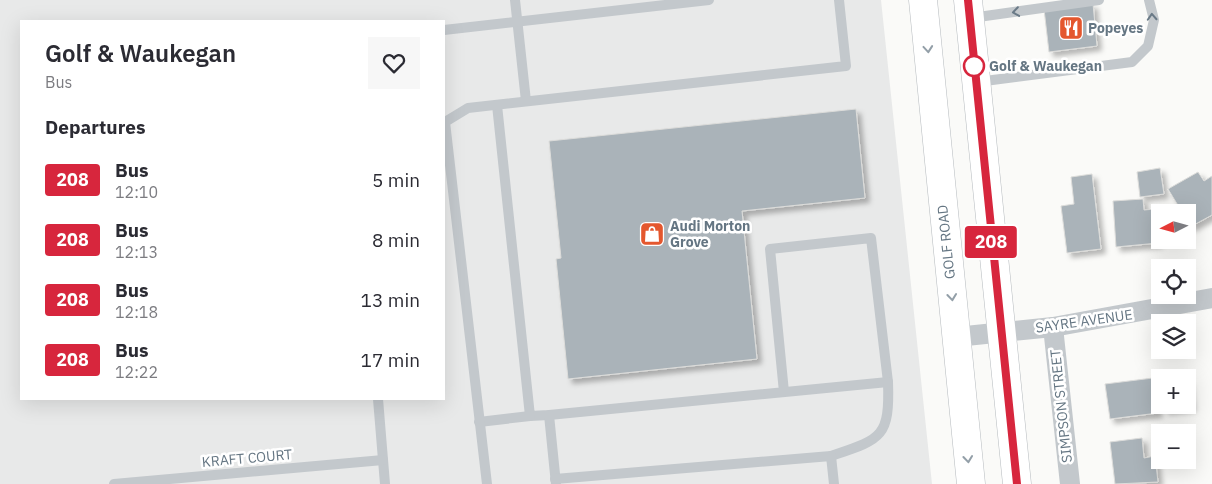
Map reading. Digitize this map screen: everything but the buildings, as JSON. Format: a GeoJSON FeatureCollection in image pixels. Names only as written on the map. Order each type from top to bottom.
{"type":"FeatureCollection","features":[{"type":"Feature","properties":{"kind":"main road","name":"GOLF ROAD"},"geometry":{"type":"LineString","coordinates":[[923,0],[971,484]]}},
{"type":"Feature","properties":{"kind":"main road"},"geometry":{"type":"LineString","coordinates":[[968,9],[1017,484]]}},
{"type":"Feature","properties":{"kind":"street","name":"SAYRE AVENUE"},"geometry":{"type":"LineString","coordinates":[[956,337],[1053,327],[1212,298]]}},
{"type":"Feature","properties":{"kind":"street","name":"SIMPSON STREET"},"geometry":{"type":"LineString","coordinates":[[1053,327],[1070,484]]}},
{"type":"Feature","properties":{"kind":"lane"},"geometry":{"type":"LineString","coordinates":[[515,0],[526,101]]}},
{"type":"Feature","properties":{"kind":"lane"},"geometry":{"type":"LineString","coordinates":[[445,30],[709,0]]}},
{"type":"Feature","properties":{"kind":"lane"},"geometry":{"type":"LineString","coordinates":[[487,484],[446,122],[468,108],[846,66],[839,0]]}},
{"type":"Feature","properties":{"kind":"lane"},"geometry":{"type":"LineString","coordinates":[[968,9],[1099,0]]}},
{"type":"Feature","properties":{"kind":"lane"},"geometry":{"type":"LineString","coordinates":[[976,82],[1132,62],[1148,46],[1154,20],[1149,0]]}},
{"type":"Feature","properties":{"kind":"lane"},"geometry":{"type":"LineString","coordinates":[[497,105],[530,416]]}},
{"type":"Feature","properties":{"kind":"lane"},"geometry":{"type":"LineString","coordinates":[[549,415],[555,482],[831,456],[864,445],[882,433],[889,409],[888,382],[871,238],[770,249],[784,392]]}},
{"type":"Feature","properties":{"kind":"lane"},"geometry":{"type":"LineString","coordinates":[[480,422],[888,382]]}},
{"type":"Feature","properties":{"kind":"lane"},"geometry":{"type":"LineString","coordinates":[[378,400],[385,484]]}},
{"type":"Feature","properties":{"kind":"lane"},"geometry":{"type":"LineString","coordinates":[[831,456],[834,484]]}},
{"type":"Feature","properties":{"kind":"lane","name":"KRAFT COURT"},"geometry":{"type":"LineString","coordinates":[[114,484],[383,460]]}},
{"type":"Feature","properties":{"kind":"shaded area"},"geometry":{"type":"Polygon","coordinates":[[[0,0],[881,0],[932,484],[0,484],[0,0]]]}},
{"type":"Feature","properties":{"kind":"bus line","name":"208"},"geometry":{"type":"LineString","coordinates":[[968,0],[1017,484]]}},
{"type":"Feature","properties":{"kind":"place","name":"Popeyes"},"geometry":{"type":"Point","coordinates":[1071,28]}},
{"type":"Feature","properties":{"kind":"place","name":"Golf & Waukegan"},"geometry":{"type":"Point","coordinates":[974,66]}},
{"type":"Feature","properties":{"kind":"place","name":"Audi Morton Grove"},"geometry":{"type":"Point","coordinates":[652,234]}}]}
